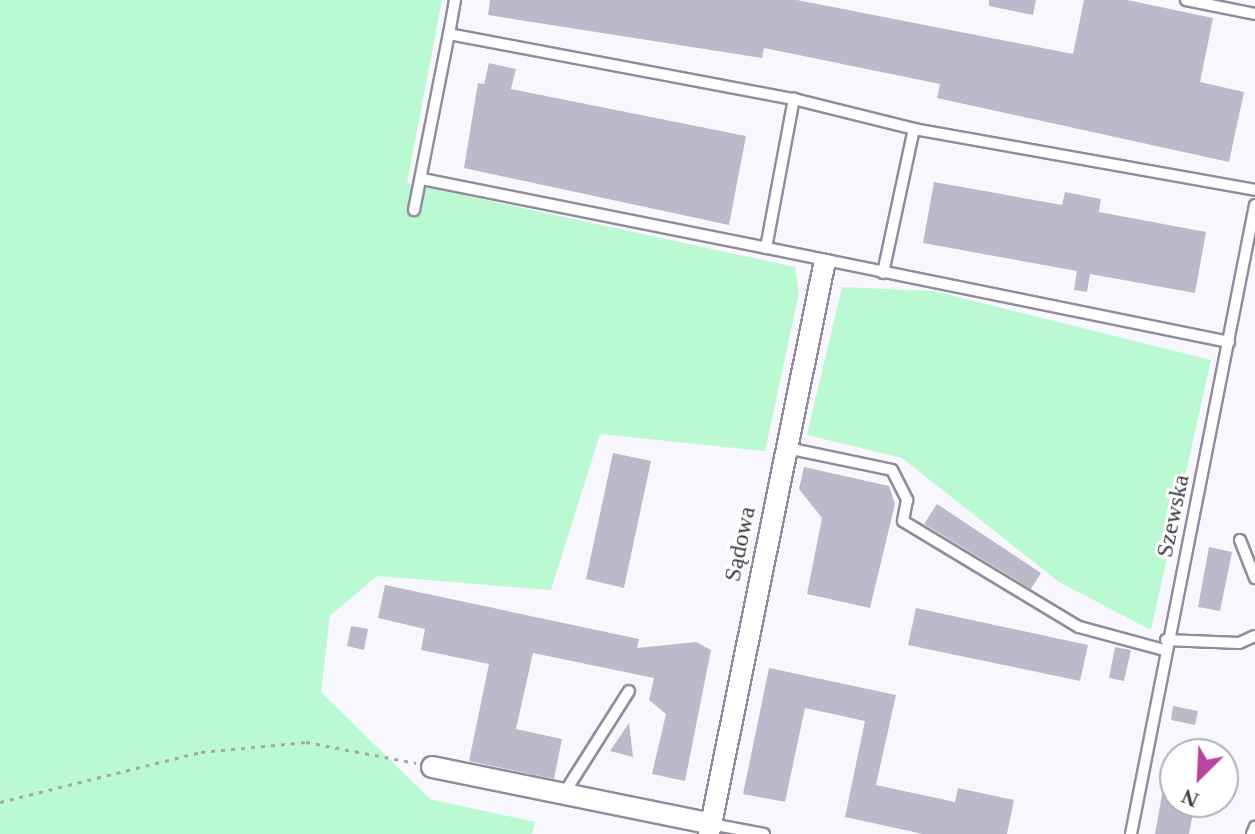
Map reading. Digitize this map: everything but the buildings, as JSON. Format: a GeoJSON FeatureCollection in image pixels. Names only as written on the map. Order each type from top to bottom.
{"type":"FeatureCollection","features":[{"type":"Feature","properties":{"kind":"street","name":"Sądowa"},"geometry":{"type":"LineString","coordinates":[[710,829],[824,265]]}},
{"type":"Feature","properties":{"kind":"street"},"geometry":{"type":"LineString","coordinates":[[432,767],[710,829]]}},
{"type":"Feature","properties":{"kind":"lane"},"geometry":{"type":"LineString","coordinates":[[414,210],[455,0]]}},
{"type":"Feature","properties":{"kind":"lane"},"geometry":{"type":"LineString","coordinates":[[1186,0],[1255,14]]}},
{"type":"Feature","properties":{"kind":"lane"},"geometry":{"type":"LineString","coordinates":[[449,34],[794,99],[914,129],[1255,190]]}},
{"type":"Feature","properties":{"kind":"lane"},"geometry":{"type":"LineString","coordinates":[[766,248],[794,99]]}},
{"type":"Feature","properties":{"kind":"lane"},"geometry":{"type":"LineString","coordinates":[[883,273],[914,129]]}},
{"type":"Feature","properties":{"kind":"lane"},"geometry":{"type":"LineString","coordinates":[[422,179],[766,248],[824,265],[883,273],[1229,342]]}},
{"type":"Feature","properties":{"kind":"lane","name":"Szewska"},"geometry":{"type":"LineString","coordinates":[[1131,834],[1165,645],[1255,205]]}},
{"type":"Feature","properties":{"kind":"lane"},"geometry":{"type":"LineString","coordinates":[[787,448],[892,470],[907,500],[903,521],[1079,627],[1165,645],[1239,643],[1255,636]]}},
{"type":"Feature","properties":{"kind":"lane"},"geometry":{"type":"LineString","coordinates":[[1240,540],[1255,578]]}},
{"type":"Feature","properties":{"kind":"lane"},"geometry":{"type":"LineString","coordinates":[[562,797],[629,691]]}},
{"type":"Feature","properties":{"kind":"lane"},"geometry":{"type":"LineString","coordinates":[[1252,834],[1255,827]]}},
{"type":"Feature","properties":{"kind":"lane"},"geometry":{"type":"LineString","coordinates":[[710,829],[764,834]]}},
{"type":"Feature","properties":{"kind":"path"},"geometry":{"type":"LineString","coordinates":[[0,802],[201,752],[306,742],[432,767]]}},
{"type":"Feature","properties":{"kind":"green space"},"geometry":{"type":"Polygon","coordinates":[[[0,0],[442,0],[407,183],[795,267],[799,293],[765,451],[600,434],[551,590],[377,576],[330,616],[321,692],[430,799],[535,822],[532,834],[0,834],[0,0]]]}},
{"type":"Feature","properties":{"kind":"green space"},"geometry":{"type":"Polygon","coordinates":[[[842,287],[934,291],[1211,360],[1151,630],[1059,582],[902,458],[807,435],[842,287]]]}}]}
